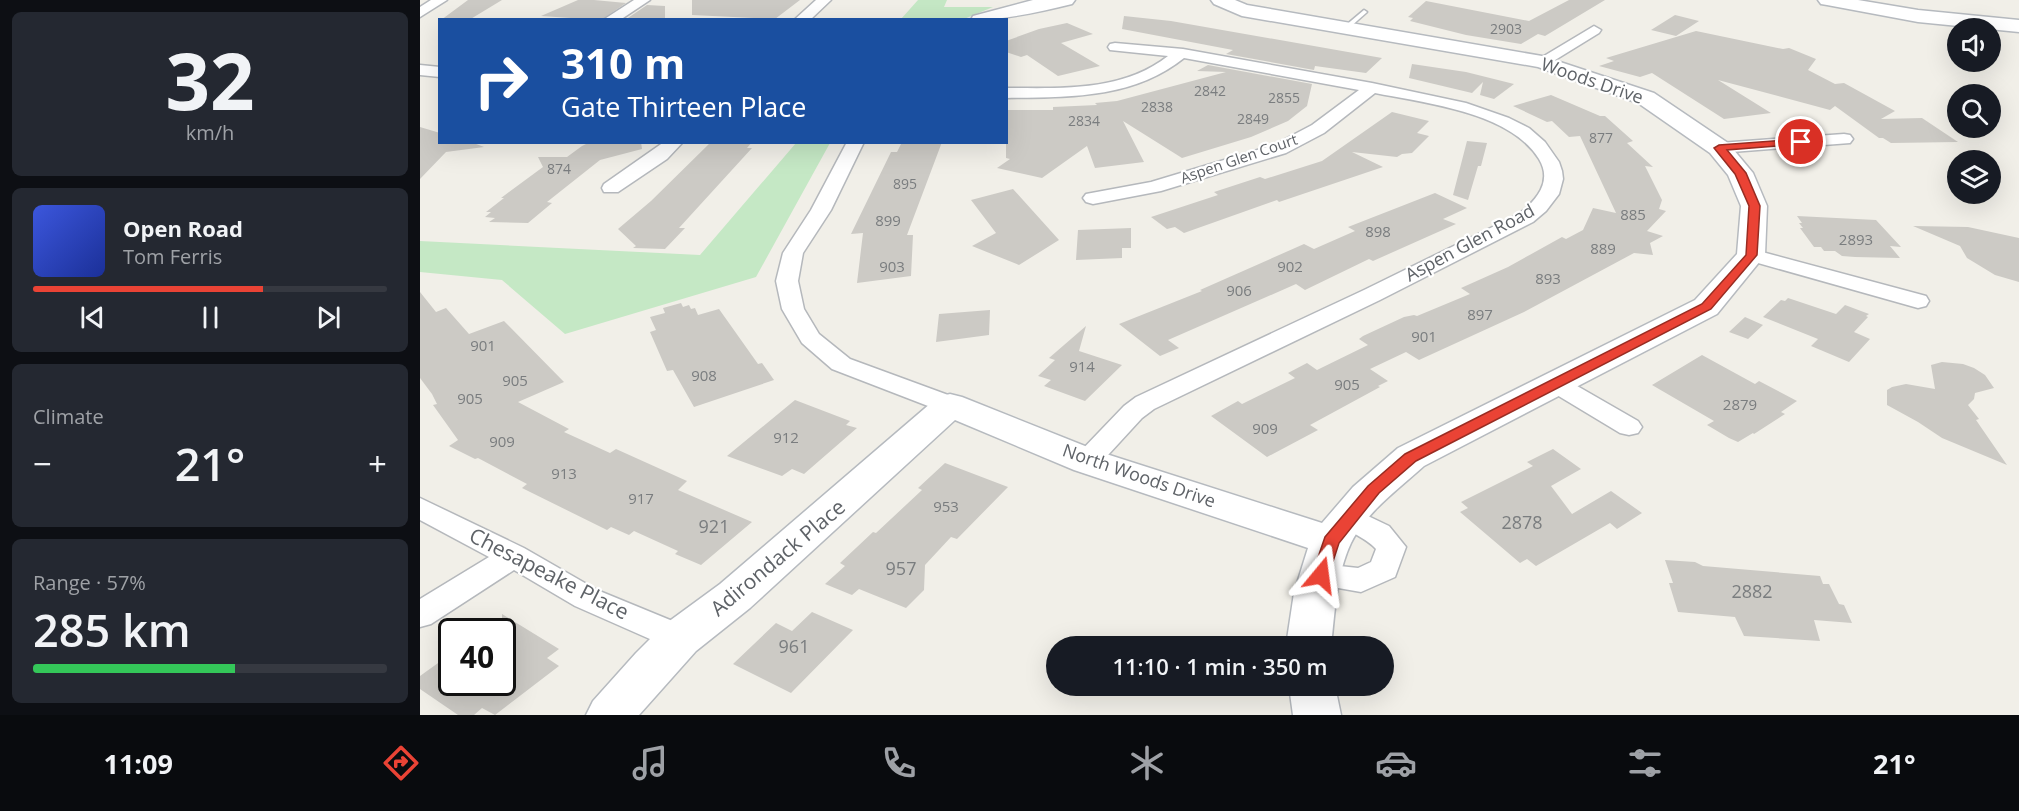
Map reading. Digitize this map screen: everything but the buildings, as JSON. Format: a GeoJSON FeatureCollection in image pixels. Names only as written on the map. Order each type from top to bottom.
{"type":"FeatureCollection","features":[{"type":"Feature","properties":{"kind":"street"},"geometry":{"type":"LineString","coordinates":[[420,14],[440,0]]}},
{"type":"Feature","properties":{"kind":"street"},"geometry":{"type":"LineString","coordinates":[[613,18],[642,0]]}},
{"type":"Feature","properties":{"kind":"street"},"geometry":{"type":"LineString","coordinates":[[803,18],[824,0]]}},
{"type":"Feature","properties":{"kind":"street"},"geometry":{"type":"LineString","coordinates":[[987,18],[1024,7],[1066,0]]}},
{"type":"Feature","properties":{"kind":"street","name":"Woods Drive"},"geometry":{"type":"LineString","coordinates":[[1220,0],[1242,10],[1356,20],[1542,62],[1646,98],[1719,148],[1740,173],[1754,206],[1751,255]]}},
{"type":"Feature","properties":{"kind":"street"},"geometry":{"type":"LineString","coordinates":[[1827,0],[1918,16],[2019,26]]}},
{"type":"Feature","properties":{"kind":"street"},"geometry":{"type":"LineString","coordinates":[[1542,62],[1594,30]]}},
{"type":"Feature","properties":{"kind":"street","name":"Aspen Glen Road"},"geometry":{"type":"LineString","coordinates":[[1087,460],[1133,412],[1145,403],[1500,232],[1537,210],[1551,193],[1554,175],[1547,157],[1532,140],[1512,126],[1458,105],[1181,53],[1115,47]]}},
{"type":"Feature","properties":{"kind":"street"},"geometry":{"type":"LineString","coordinates":[[1008,93],[1065,92],[1120,84],[1154,73],[1172,62],[1181,53]]}},
{"type":"Feature","properties":{"kind":"street"},"geometry":{"type":"LineString","coordinates":[[420,70],[438,72]]}},
{"type":"Feature","properties":{"kind":"street","name":"Aspen Glen Court"},"geometry":{"type":"LineString","coordinates":[[1093,198],[1154,187],[1280,148],[1313,132],[1371,88]]}},
{"type":"Feature","properties":{"kind":"street"},"geometry":{"type":"LineString","coordinates":[[1719,148],[1844,139]]}},
{"type":"Feature","properties":{"kind":"street"},"geometry":{"type":"LineString","coordinates":[[611,188],[673,144]]}},
{"type":"Feature","properties":{"kind":"street"},"geometry":{"type":"LineString","coordinates":[[855,144],[820,210],[793,253],[787,281],[793,309],[810,338],[841,364],[950,405]]}},
{"type":"Feature","properties":{"kind":"street"},"geometry":{"type":"LineString","coordinates":[[1310,636],[1311,618],[1334,544],[1374,490],[1411,457],[1706,307],[1751,255],[1918,301]]}},
{"type":"Feature","properties":{"kind":"street"},"geometry":{"type":"LineString","coordinates":[[1556,384],[1629,427]]}},
{"type":"Feature","properties":{"kind":"street","name":"North Woods Drive"},"geometry":{"type":"LineString","coordinates":[[950,405],[1087,460],[1334,544]]}},
{"type":"Feature","properties":{"kind":"street","name":"Adirondack Place"},"geometry":{"type":"LineString","coordinates":[[610,715],[652,666],[680,638],[735,596],[950,405]]}},
{"type":"Feature","properties":{"kind":"street","name":"Chesapeake Place"},"geometry":{"type":"LineString","coordinates":[[420,508],[513,556],[586,598],[680,638]]}},
{"type":"Feature","properties":{"kind":"street"},"geometry":{"type":"LineString","coordinates":[[420,615],[513,556]]}},
{"type":"Feature","properties":{"kind":"street"},"geometry":{"type":"LineString","coordinates":[[1314,696],[1317,715]]}},
{"type":"Feature","properties":{"kind":"green space"},"geometry":{"type":"Polygon","coordinates":[[[918,0],[947,0],[944,7],[993,7],[966,18],[902,18],[918,0]]]}},
{"type":"Feature","properties":{"kind":"green space"},"geometry":{"type":"Polygon","coordinates":[[[795,144],[829,144],[756,277],[565,334],[502,280],[420,272],[420,241],[700,255],[795,144]]]}},
{"type":"Feature","properties":{"kind":"route"},"geometry":{"type":"LineString","coordinates":[[1321,575],[1331,541],[1349,517],[1374,490],[1411,457],[1706,307],[1751,255],[1754,206],[1740,173],[1719,148],[1801,142]]}}]}
